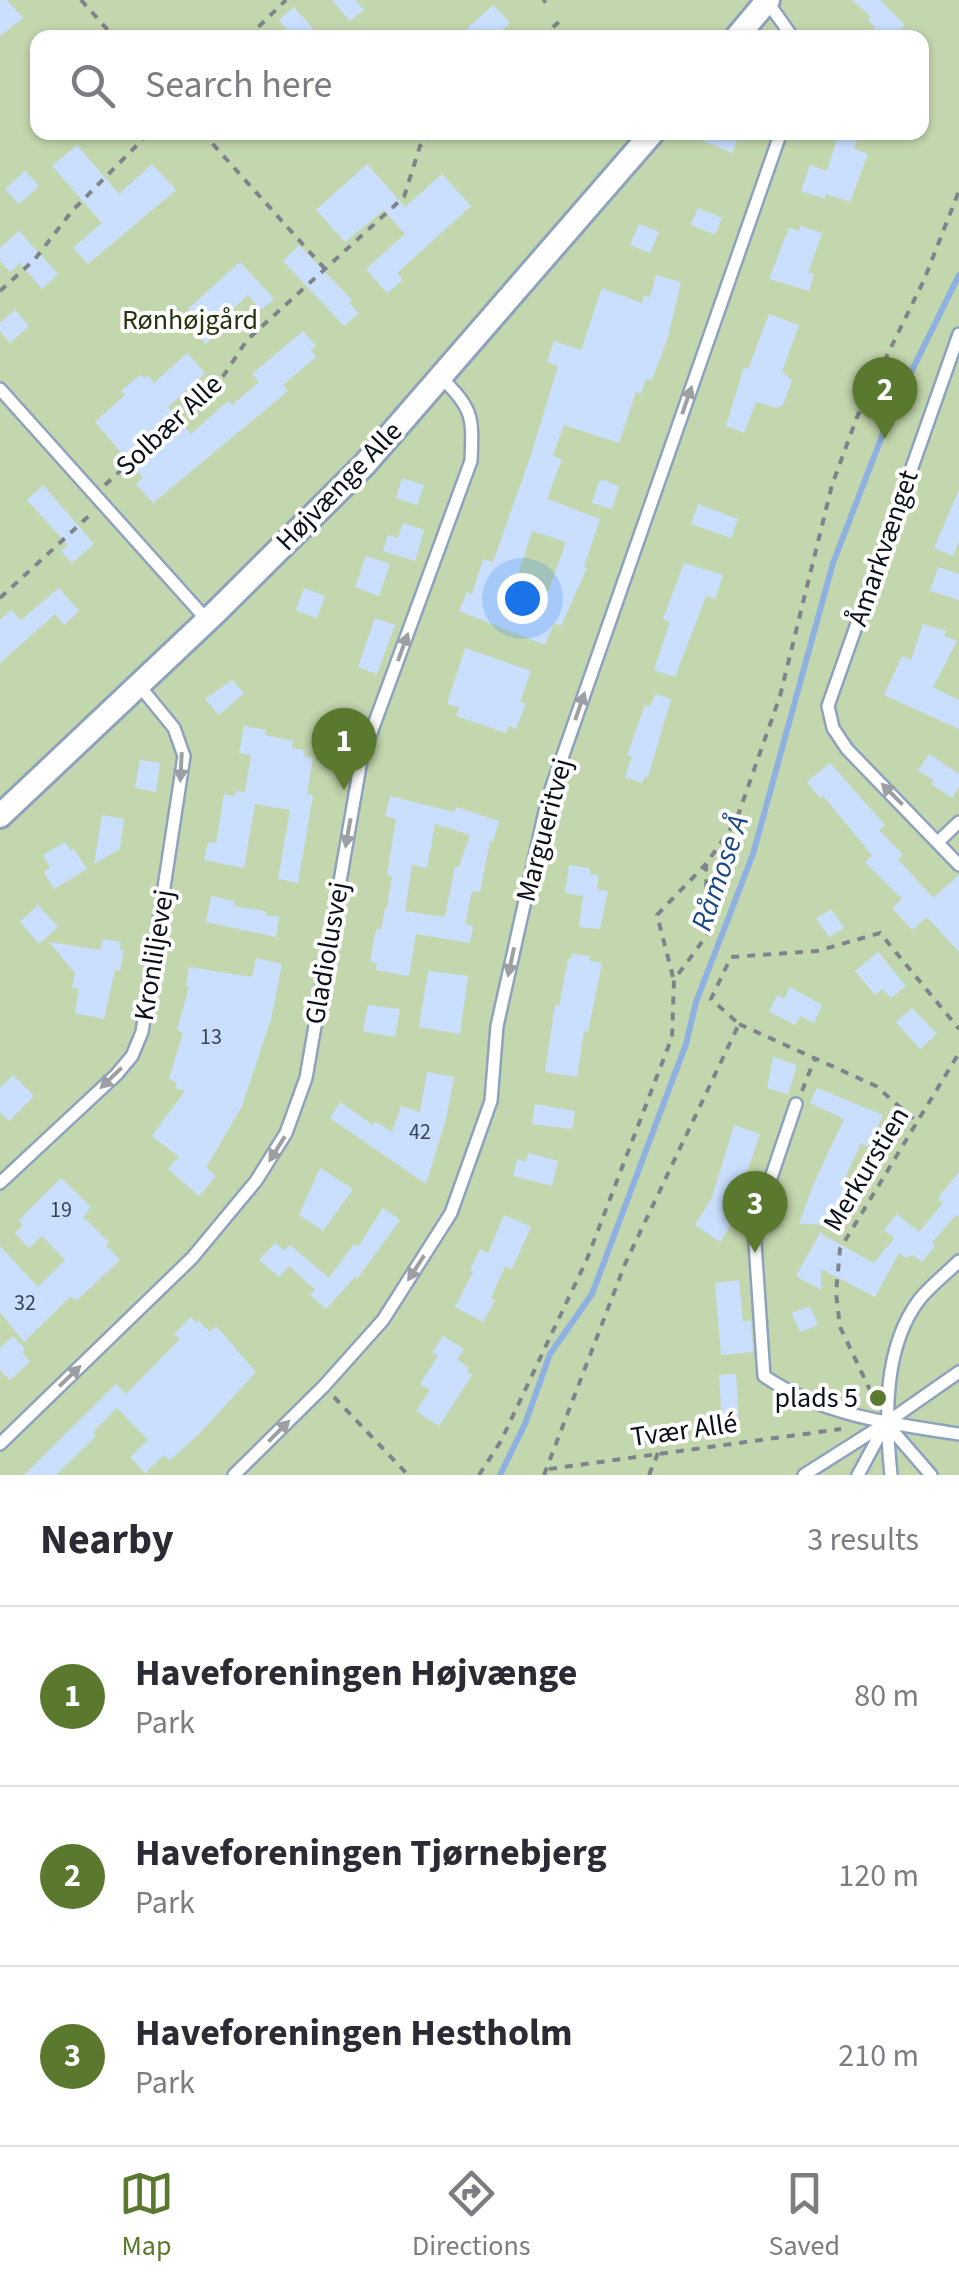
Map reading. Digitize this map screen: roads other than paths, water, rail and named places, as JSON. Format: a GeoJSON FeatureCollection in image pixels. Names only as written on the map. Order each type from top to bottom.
{"type":"FeatureCollection","features":[{"type":"Feature","properties":{"kind":"street"},"geometry":{"type":"LineString","coordinates":[[743,30],[768,1]]}},
{"type":"Feature","properties":{"kind":"street","name":"Højvænge Alle"},"geometry":{"type":"LineString","coordinates":[[0,816],[364,465],[645,140]]}},
{"type":"Feature","properties":{"kind":"lane"},"geometry":{"type":"LineString","coordinates":[[768,1],[787,30]]}},
{"type":"Feature","properties":{"kind":"lane","name":"Margueritvej"},"geometry":{"type":"LineString","coordinates":[[234,1475],[324,1386],[383,1320],[451,1213],[491,1101],[497,1026],[548,798],[778,140]]}},
{"type":"Feature","properties":{"kind":"lane","name":"Åmarkvænget"},"geometry":{"type":"LineString","coordinates":[[939,841],[847,749],[832,728],[828,706],[959,334]]}},
{"type":"Feature","properties":{"kind":"lane","name":"Gladiolusvej"},"geometry":{"type":"LineString","coordinates":[[0,1444],[192,1258],[256,1181],[286,1134],[306,1078],[361,760],[471,461],[468,404],[441,377]]}},
{"type":"Feature","properties":{"kind":"lane","name":"Solbær Alle"},"geometry":{"type":"LineString","coordinates":[[0,389],[207,620]]}},
{"type":"Feature","properties":{"kind":"lane","name":"Kronliljevej"},"geometry":{"type":"LineString","coordinates":[[0,1184],[132,1056],[142,1032],[184,756],[174,728],[138,684]]}},
{"type":"Feature","properties":{"kind":"lane"},"geometry":{"type":"LineString","coordinates":[[959,822],[939,841],[959,864]]}},
{"type":"Feature","properties":{"kind":"lane"},"geometry":{"type":"LineString","coordinates":[[796,1104],[754,1228],[764,1376],[793,1396],[886,1424],[959,1434]]}},
{"type":"Feature","properties":{"kind":"lane"},"geometry":{"type":"LineString","coordinates":[[891,1475],[886,1424],[897,1338],[920,1299],[959,1262]]}},
{"type":"Feature","properties":{"kind":"lane"},"geometry":{"type":"LineString","coordinates":[[804,1475],[959,1372]]}},
{"type":"Feature","properties":{"kind":"lane"},"geometry":{"type":"LineString","coordinates":[[858,1475],[886,1424]]}},
{"type":"Feature","properties":{"kind":"lane"},"geometry":{"type":"LineString","coordinates":[[886,1424],[932,1475]]}},
{"type":"Feature","properties":{"kind":"waterway","name":"Råmose Å"},"geometry":{"type":"LineString","coordinates":[[500,1475],[525,1424],[550,1354],[592,1294],[753,854],[833,563],[891,413],[959,275]]}},
{"type":"Feature","properties":{"kind":"place","name":"Haveforeningen Tjørnebjerg"},"geometry":{"type":"Point","coordinates":[885,439]}},
{"type":"Feature","properties":{"kind":"place","name":"Haveforeningen Højvænge"},"geometry":{"type":"Point","coordinates":[344,790]}},
{"type":"Feature","properties":{"kind":"place","name":"Haveforeningen Hestholm"},"geometry":{"type":"Point","coordinates":[755,1253]}},
{"type":"Feature","properties":{"kind":"place","name":"plads 5"},"geometry":{"type":"Point","coordinates":[878,1398]}},
{"type":"Feature","properties":{"kind":"park label","name":"Rønhøjgård"},"geometry":{"type":"Point","coordinates":[190,320]}}]}
